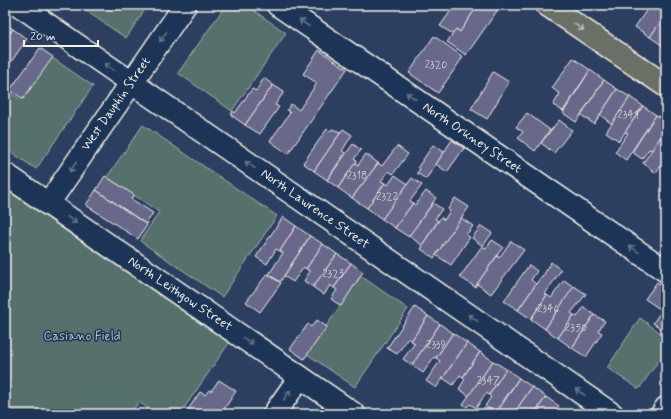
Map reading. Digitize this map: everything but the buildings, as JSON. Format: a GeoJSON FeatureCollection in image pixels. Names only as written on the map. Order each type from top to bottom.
{"type":"FeatureCollection","features":[{"type":"Feature","properties":{"kind":"main road"},"geometry":{"type":"LineString","coordinates":[[547,5],[666,86]]}},
{"type":"Feature","properties":{"kind":"street","name":"North Lawrence Street"},"geometry":{"type":"LineString","coordinates":[[19,5],[612,414]]}},
{"type":"Feature","properties":{"kind":"street","name":"West Dauphin Street"},"geometry":{"type":"LineString","coordinates":[[48,204],[185,5]]}},
{"type":"Feature","properties":{"kind":"street","name":"North Orkney Street"},"geometry":{"type":"LineString","coordinates":[[278,5],[666,271]]}},
{"type":"Feature","properties":{"kind":"street","name":"North Leithgow Street"},"geometry":{"type":"LineString","coordinates":[[5,174],[354,414]]}},
{"type":"Feature","properties":{"kind":"street"},"geometry":{"type":"LineString","coordinates":[[274,414],[300,377]]}},
{"type":"Feature","properties":{"kind":"street"},"geometry":{"type":"LineString","coordinates":[[662,414],[666,408]]}},
{"type":"Feature","properties":{"kind":"green space"},"geometry":{"type":"Polygon","coordinates":[[[77,5],[148,5],[126,38],[77,5]]]}},
{"type":"Feature","properties":{"kind":"green space"},"geometry":{"type":"Polygon","coordinates":[[[226,5],[246,5],[286,33],[232,111],[178,73],[226,5]]]}},
{"type":"Feature","properties":{"kind":"green space"},"geometry":{"type":"Polygon","coordinates":[[[51,57],[93,86],[36,169],[5,148],[5,95],[8,91],[21,100],[51,57]]]}},
{"type":"Feature","properties":{"kind":"green space"},"geometry":{"type":"Polygon","coordinates":[[[143,125],[277,216],[222,297],[140,241],[159,212],[107,177],[143,125]]]}},
{"type":"Feature","properties":{"kind":"green space","name":"Casiano Field"},"geometry":{"type":"Polygon","coordinates":[[[5,189],[229,343],[180,414],[156,414],[139,402],[130,414],[5,414],[5,189]]]}},
{"type":"Feature","properties":{"kind":"green space"},"geometry":{"type":"Polygon","coordinates":[[[361,276],[408,309],[355,387],[307,354],[361,276]]]}},
{"type":"Feature","properties":{"kind":"green space"},"geometry":{"type":"Polygon","coordinates":[[[640,318],[666,337],[666,350],[639,389],[607,368],[640,318]]]}}]}
